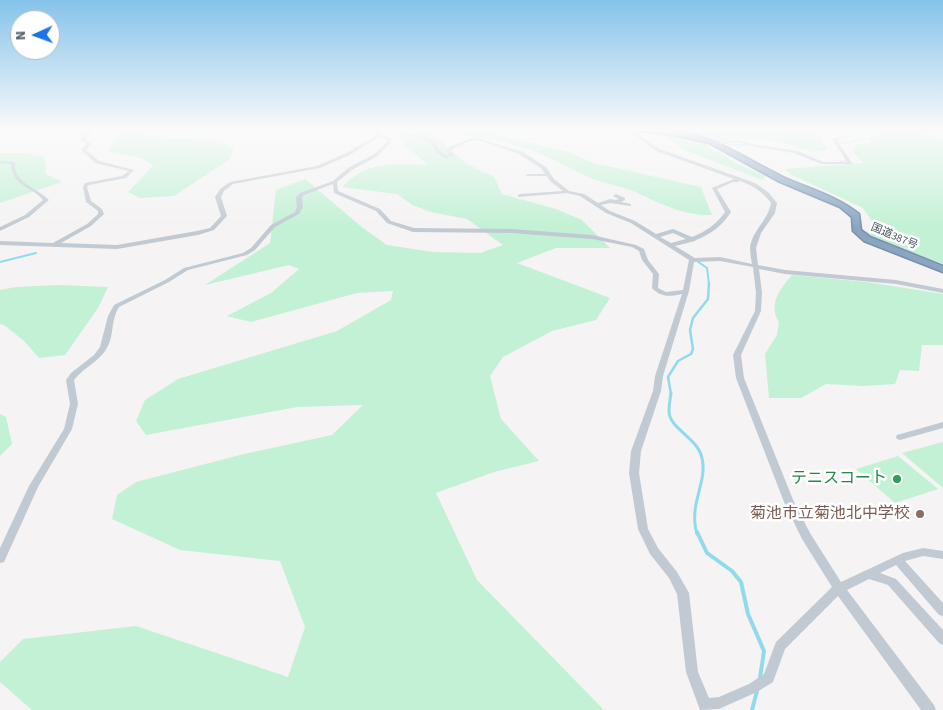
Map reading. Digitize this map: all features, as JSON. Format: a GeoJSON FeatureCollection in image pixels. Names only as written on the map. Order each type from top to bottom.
{"type":"FeatureCollection","features":[{"type":"Feature","properties":{"kind":"highway","name":"国道387号"},"geometry":{"type":"LineString","coordinates":[[750,162],[781,179],[849,208],[856,216],[857,231],[868,239],[943,269]]}},
{"type":"Feature","properties":{"kind":"street"},"geometry":{"type":"LineString","coordinates":[[0,229],[27,216],[46,200],[42,194],[23,185],[15,174],[13,163],[2,162]]}},
{"type":"Feature","properties":{"kind":"street"},"geometry":{"type":"LineString","coordinates":[[53,246],[89,225],[100,215],[100,210],[89,202],[85,187],[88,184],[124,177],[132,170],[101,162]]}},
{"type":"Feature","properties":{"kind":"street"},"geometry":{"type":"LineString","coordinates":[[0,243],[117,247],[205,232],[218,225],[224,216],[218,197],[222,190],[232,184],[318,167],[329,162]]}},
{"type":"Feature","properties":{"kind":"street"},"geometry":{"type":"LineString","coordinates":[[0,559],[34,486],[68,429],[74,404],[70,380],[76,372],[97,356],[103,348],[112,311],[116,306],[167,281],[186,269],[245,254],[253,249],[273,226],[297,212],[300,207],[299,197],[302,194],[335,182],[350,169],[363,162]]}},
{"type":"Feature","properties":{"kind":"street"},"geometry":{"type":"LineString","coordinates":[[535,162],[544,168],[552,180],[567,192]]}},
{"type":"Feature","properties":{"kind":"street"},"geometry":{"type":"LineString","coordinates":[[692,162],[752,184],[766,193],[774,203],[772,213],[755,240],[755,266],[759,293],[758,311],[737,355],[740,378],[789,502],[806,536],[839,588],[929,710]]}},
{"type":"Feature","properties":{"kind":"street"},"geometry":{"type":"LineString","coordinates":[[820,162],[846,162]]}},
{"type":"Feature","properties":{"kind":"street"},"geometry":{"type":"LineString","coordinates":[[528,176],[549,175]]}},
{"type":"Feature","properties":{"kind":"street"},"geometry":{"type":"LineString","coordinates":[[671,245],[693,240],[721,224],[728,212],[714,188],[734,180],[752,184]]}},
{"type":"Feature","properties":{"kind":"street"},"geometry":{"type":"LineString","coordinates":[[335,182],[336,192],[378,210],[389,222],[413,230],[511,231],[592,237],[634,246],[642,250],[645,260],[656,274],[655,288],[659,292],[667,295],[686,291]]}},
{"type":"Feature","properties":{"kind":"street"},"geometry":{"type":"LineString","coordinates":[[520,196],[567,192],[582,195],[616,216],[633,222],[694,260],[720,258],[785,272],[896,282],[943,291]]}},
{"type":"Feature","properties":{"kind":"street"},"geometry":{"type":"LineString","coordinates":[[597,205],[615,199],[623,205],[629,204]]}},
{"type":"Feature","properties":{"kind":"street"},"geometry":{"type":"LineString","coordinates":[[656,236],[673,231],[693,240]]}},
{"type":"Feature","properties":{"kind":"street"},"geometry":{"type":"LineString","coordinates":[[694,260],[691,261],[686,291],[659,376],[658,391],[636,451],[634,473],[643,529],[654,551],[673,575],[683,593],[692,672],[706,708],[769,678],[780,646],[839,588],[898,560],[923,552],[943,555]]}},
{"type":"Feature","properties":{"kind":"street"},"geometry":{"type":"LineString","coordinates":[[900,437],[943,425]]}},
{"type":"Feature","properties":{"kind":"street"},"geometry":{"type":"LineString","coordinates":[[898,560],[943,611]]}},
{"type":"Feature","properties":{"kind":"street"},"geometry":{"type":"LineString","coordinates":[[868,574],[892,582],[943,639]]}},
{"type":"Feature","properties":{"kind":"green space"},"geometry":{"type":"Polygon","coordinates":[[[0,162],[45,162],[46,174],[62,182],[0,203],[0,162]]]}},
{"type":"Feature","properties":{"kind":"green space"},"geometry":{"type":"Polygon","coordinates":[[[148,162],[226,162],[174,196],[140,198],[128,192],[153,166],[148,162]]]}},
{"type":"Feature","properties":{"kind":"green space"},"geometry":{"type":"Polygon","coordinates":[[[425,162],[465,162],[494,177],[502,194],[556,209],[582,220],[610,248],[556,248],[517,263],[610,298],[596,320],[552,331],[503,357],[490,376],[501,419],[539,461],[494,472],[436,493],[477,580],[604,710],[32,710],[0,682],[0,662],[23,639],[136,626],[288,677],[305,627],[280,561],[180,550],[112,519],[117,495],[136,482],[244,454],[332,435],[363,405],[297,407],[146,435],[136,421],[145,400],[178,379],[337,331],[391,300],[393,291],[357,293],[251,322],[227,316],[271,293],[299,269],[289,265],[205,285],[270,243],[276,190],[305,179],[363,228],[387,245],[433,252],[480,253],[503,245],[467,219],[431,212],[412,205],[397,194],[342,187],[351,178],[371,168],[392,164],[428,165],[425,162]]]}},
{"type":"Feature","properties":{"kind":"green space"},"geometry":{"type":"Polygon","coordinates":[[[558,162],[592,162],[701,187],[712,215],[701,215],[671,208],[633,191],[593,179],[558,162]]]}},
{"type":"Feature","properties":{"kind":"green space"},"geometry":{"type":"Polygon","coordinates":[[[716,162],[735,162],[766,176],[762,180],[716,162]]]}},
{"type":"Feature","properties":{"kind":"green space"},"geometry":{"type":"Polygon","coordinates":[[[943,162],[943,264],[882,242],[867,233],[872,221],[863,208],[792,175],[785,169],[864,163],[943,162]]]}},
{"type":"Feature","properties":{"kind":"green space"},"geometry":{"type":"Polygon","coordinates":[[[792,275],[867,282],[943,294],[943,345],[922,345],[919,371],[900,370],[895,384],[864,386],[826,384],[801,398],[769,398],[765,354],[777,335],[779,322],[775,303],[777,297],[792,275]]]}},
{"type":"Feature","properties":{"kind":"green space"},"geometry":{"type":"Polygon","coordinates":[[[58,285],[108,287],[98,308],[65,355],[39,358],[24,341],[0,324],[0,290],[16,287],[58,285]]]}},
{"type":"Feature","properties":{"kind":"green space"},"geometry":{"type":"Polygon","coordinates":[[[0,414],[6,417],[12,444],[0,456],[0,414]]]}},
{"type":"Feature","properties":{"kind":"green space"},"geometry":{"type":"Polygon","coordinates":[[[943,442],[943,488],[902,453],[943,442]]]}},
{"type":"Feature","properties":{"kind":"green space","name":"テニスコート"},"geometry":{"type":"Polygon","coordinates":[[[898,456],[938,489],[895,503],[856,469],[898,456]]]}},
{"type":"Feature","properties":{"kind":"waterway"},"geometry":{"type":"LineString","coordinates":[[0,262],[36,253]]}},
{"type":"Feature","properties":{"kind":"waterway"},"geometry":{"type":"LineString","coordinates":[[697,261],[707,268],[709,284]]}},
{"type":"Feature","properties":{"kind":"waterway"},"geometry":{"type":"LineString","coordinates":[[671,394],[668,377],[678,361],[691,354],[693,349],[690,330],[693,318],[708,299],[709,284]]}},
{"type":"Feature","properties":{"kind":"waterway"},"geometry":{"type":"LineString","coordinates":[[671,394],[669,412],[671,418],[674,424],[695,445],[702,458],[702,476],[695,513],[697,534]]}},
{"type":"Feature","properties":{"kind":"waterway"},"geometry":{"type":"LineString","coordinates":[[697,532],[707,553],[732,571],[741,582],[748,614],[764,651],[760,678]]}},
{"type":"Feature","properties":{"kind":"waterway"},"geometry":{"type":"LineString","coordinates":[[752,710],[757,691]]}},
{"type":"Feature","properties":{"kind":"place","name":"テニスコート"},"geometry":{"type":"Point","coordinates":[897,479]}},
{"type":"Feature","properties":{"kind":"place","name":"菊池市立菊池北中学校"},"geometry":{"type":"Point","coordinates":[920,514]}}]}
